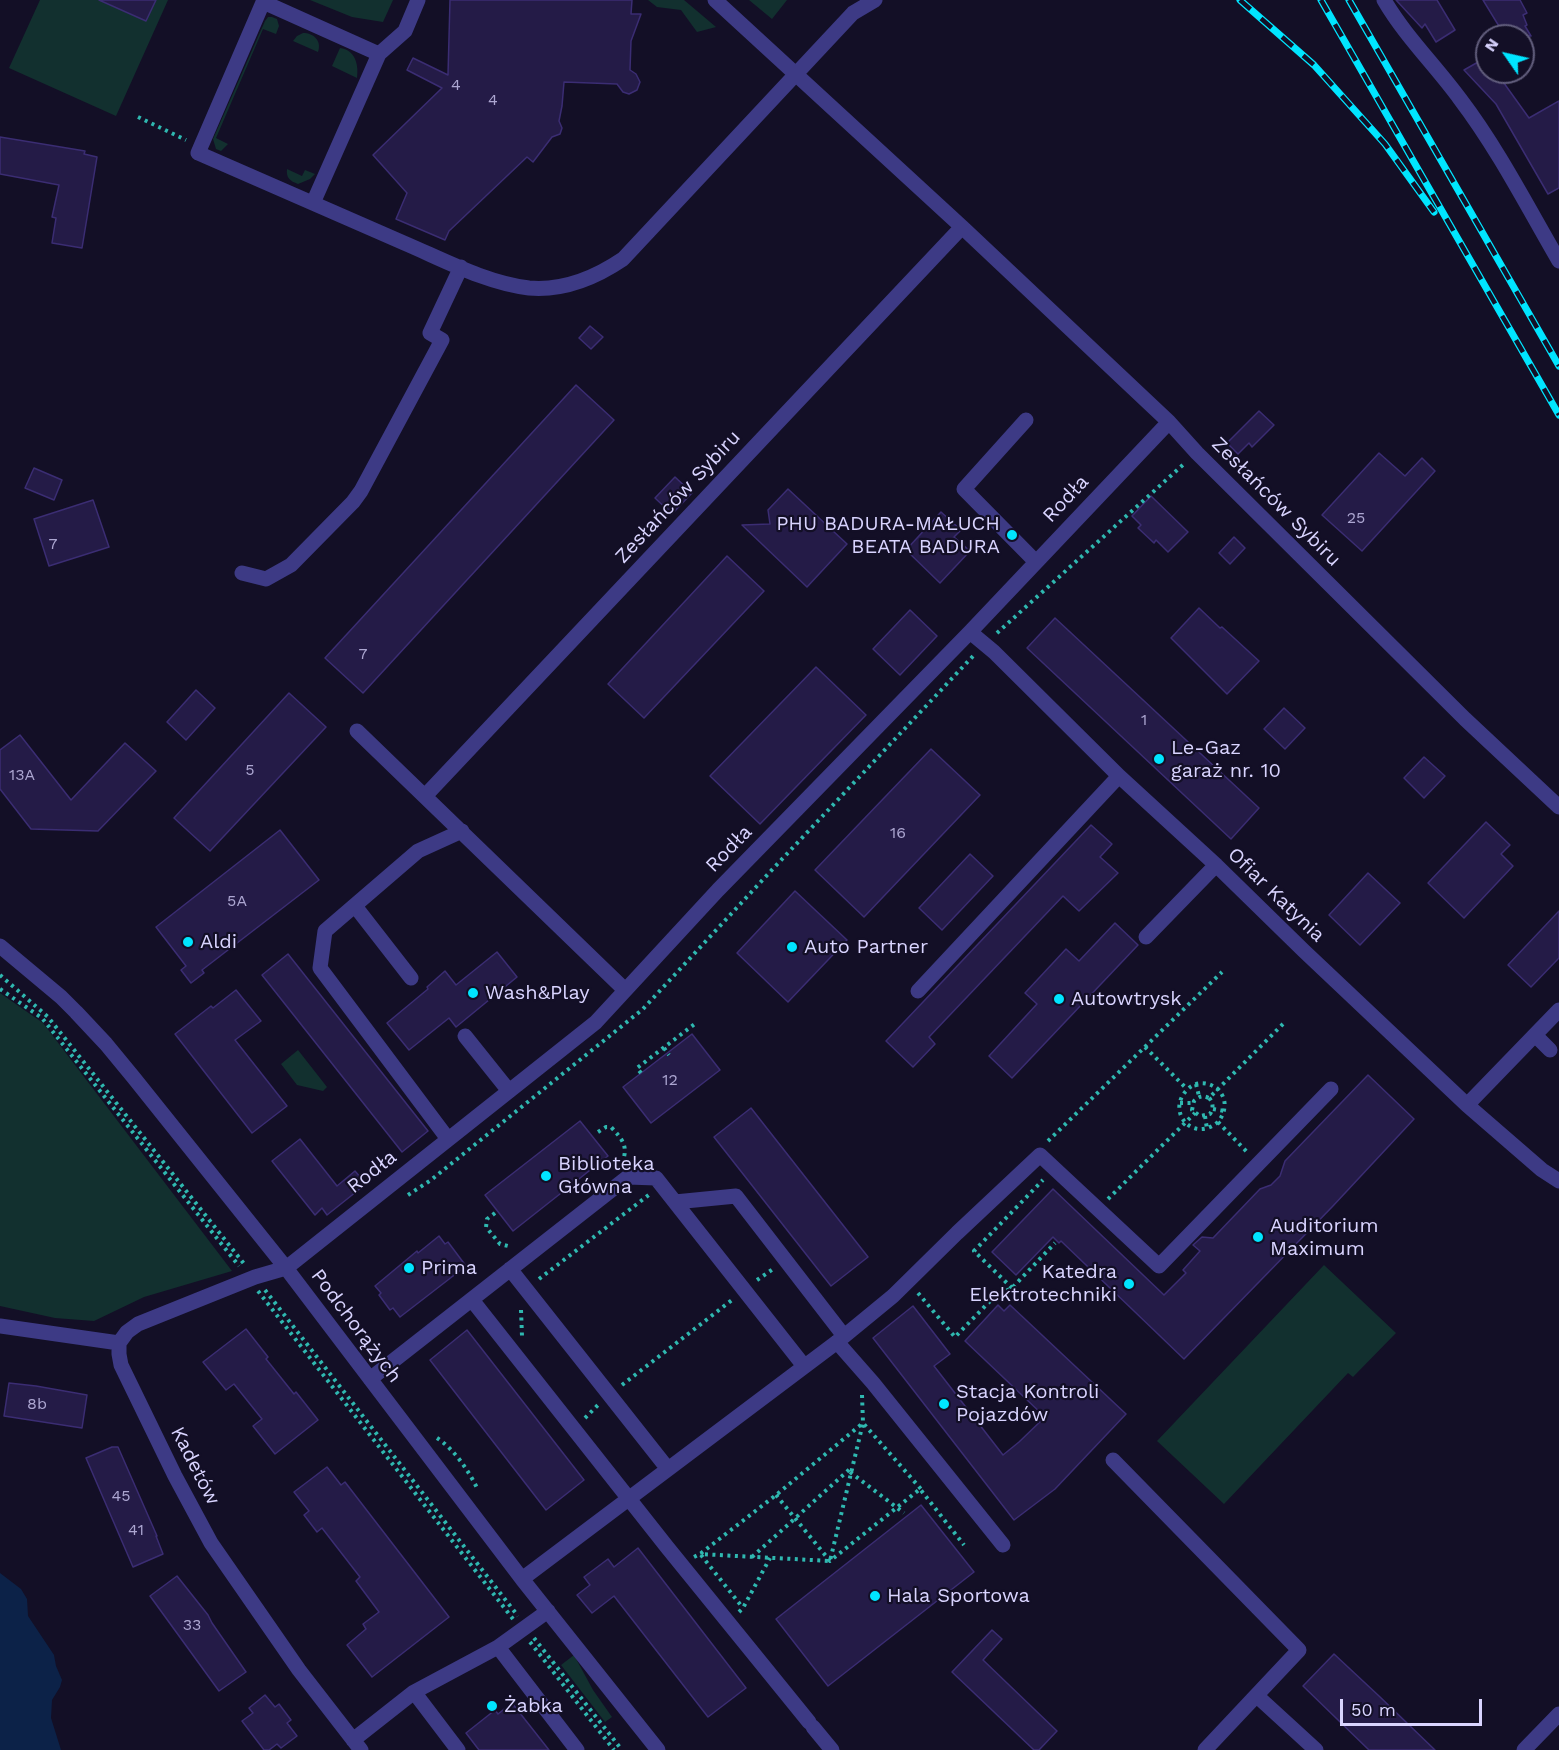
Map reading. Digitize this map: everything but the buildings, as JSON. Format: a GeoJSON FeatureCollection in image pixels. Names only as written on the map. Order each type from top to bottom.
{"type":"FeatureCollection","features":[{"type":"Feature","properties":{"kind":"street"},"geometry":{"type":"LineString","coordinates":[[313,203],[379,54],[405,31],[418,0]]}},
{"type":"Feature","properties":{"kind":"street","name":"Zesłańców Sybiru"},"geometry":{"type":"LineString","coordinates":[[716,0],[962,227],[1168,422],[1465,719],[1559,807]]}},
{"type":"Feature","properties":{"kind":"street"},"geometry":{"type":"LineString","coordinates":[[379,54],[264,1],[198,153],[461,267],[509,285],[550,288],[572,285],[588,279],[623,259],[853,13],[875,0]]}},
{"type":"Feature","properties":{"kind":"street"},"geometry":{"type":"LineString","coordinates":[[1384,0],[1395,18],[1460,98],[1485,134],[1559,261]]}},
{"type":"Feature","properties":{"kind":"street","name":"Zesłańców Sybiru"},"geometry":{"type":"LineString","coordinates":[[425,796],[962,227]]}},
{"type":"Feature","properties":{"kind":"street"},"geometry":{"type":"LineString","coordinates":[[242,573],[266,579],[291,565],[361,491],[442,340],[430,333],[461,267]]}},
{"type":"Feature","properties":{"kind":"street"},"geometry":{"type":"LineString","coordinates":[[1026,420],[964,489],[1036,562]]}},
{"type":"Feature","properties":{"kind":"street","name":"Rodła"},"geometry":{"type":"LineString","coordinates":[[286,1268],[596,1022],[718,890],[970,632],[1168,422]]}},
{"type":"Feature","properties":{"kind":"street","name":"Ofiar Katynia"},"geometry":{"type":"LineString","coordinates":[[970,632],[994,652],[1119,776],[1216,865],[1467,1105],[1542,1170],[1559,1181]]}},
{"type":"Feature","properties":{"kind":"street"},"geometry":{"type":"LineString","coordinates":[[357,731],[625,990]]}},
{"type":"Feature","properties":{"kind":"street"},"geometry":{"type":"LineString","coordinates":[[918,991],[1119,776]]}},
{"type":"Feature","properties":{"kind":"street"},"geometry":{"type":"LineString","coordinates":[[447,1139],[320,968],[325,931],[418,851],[462,831]]}},
{"type":"Feature","properties":{"kind":"street"},"geometry":{"type":"LineString","coordinates":[[1146,937],[1216,865]]}},
{"type":"Feature","properties":{"kind":"street"},"geometry":{"type":"LineString","coordinates":[[355,906],[411,978]]}},
{"type":"Feature","properties":{"kind":"street","name":"Podchorążych"},"geometry":{"type":"LineString","coordinates":[[0,946],[61,997],[100,1037],[286,1268],[522,1579],[658,1750]]}},
{"type":"Feature","properties":{"kind":"street"},"geometry":{"type":"LineString","coordinates":[[1467,1105],[1559,1010]]}},
{"type":"Feature","properties":{"kind":"street"},"geometry":{"type":"LineString","coordinates":[[1535,1035],[1550,1050]]}},
{"type":"Feature","properties":{"kind":"street"},"geometry":{"type":"LineString","coordinates":[[465,1036],[508,1090]]}},
{"type":"Feature","properties":{"kind":"street"},"geometry":{"type":"LineString","coordinates":[[522,1579],[840,1339],[893,1296],[1040,1155],[1159,1266],[1331,1089]]}},
{"type":"Feature","properties":{"kind":"street"},"geometry":{"type":"LineString","coordinates":[[370,1379],[628,1177],[656,1178],[804,1366]]}},
{"type":"Feature","properties":{"kind":"street"},"geometry":{"type":"LineString","coordinates":[[675,1202],[736,1196],[861,1370],[1003,1545]]}},
{"type":"Feature","properties":{"kind":"street"},"geometry":{"type":"LineString","coordinates":[[0,1326],[119,1343],[127,1332],[138,1324],[255,1277],[286,1268]]}},
{"type":"Feature","properties":{"kind":"street"},"geometry":{"type":"LineString","coordinates":[[510,1269],[668,1469]]}},
{"type":"Feature","properties":{"kind":"street"},"geometry":{"type":"LineString","coordinates":[[472,1300],[630,1497],[667,1547],[832,1750]]}},
{"type":"Feature","properties":{"kind":"street","name":"Kadetów"},"geometry":{"type":"LineString","coordinates":[[119,1343],[121,1365],[211,1543],[298,1670],[357,1745]]}},
{"type":"Feature","properties":{"kind":"street"},"geometry":{"type":"LineString","coordinates":[[1113,1460],[1299,1650],[1205,1750]]}},
{"type":"Feature","properties":{"kind":"street"},"geometry":{"type":"LineString","coordinates":[[357,1745],[414,1692],[498,1647],[548,1611]]}},
{"type":"Feature","properties":{"kind":"street"},"geometry":{"type":"LineString","coordinates":[[498,1647],[577,1750]]}},
{"type":"Feature","properties":{"kind":"street"},"geometry":{"type":"LineString","coordinates":[[414,1692],[458,1750]]}},
{"type":"Feature","properties":{"kind":"street"},"geometry":{"type":"LineString","coordinates":[[1257,1696],[1316,1750]]}},
{"type":"Feature","properties":{"kind":"street"},"geometry":{"type":"LineString","coordinates":[[1524,1750],[1559,1714]]}},
{"type":"Feature","properties":{"kind":"path"},"geometry":{"type":"LineString","coordinates":[[138,117],[201,147]]}},
{"type":"Feature","properties":{"kind":"path"},"geometry":{"type":"LineString","coordinates":[[1035,1160],[1032,1157],[1222,972]]}},
{"type":"Feature","properties":{"kind":"path"},"geometry":{"type":"LineString","coordinates":[[0,975],[48,1017],[247,1267]]}},
{"type":"Feature","properties":{"kind":"path"},"geometry":{"type":"LineString","coordinates":[[0,988],[42,1017],[242,1271]]}},
{"type":"Feature","properties":{"kind":"path"},"geometry":{"type":"LineString","coordinates":[[641,1073],[638,1068],[696,1023]]}},
{"type":"Feature","properties":{"kind":"path"},"geometry":{"type":"LineString","coordinates":[[1209,1098],[1283,1024]]}},
{"type":"Feature","properties":{"kind":"path"},"geometry":{"type":"LineString","coordinates":[[672,1042],[675,1046]]}},
{"type":"Feature","properties":{"kind":"path"},"geometry":{"type":"LineString","coordinates":[[1145,1047],[1187,1089]]}},
{"type":"Feature","properties":{"kind":"path"},"geometry":{"type":"LineString","coordinates":[[664,1048],[669,1055]]}},
{"type":"Feature","properties":{"kind":"path"},"geometry":{"type":"LineString","coordinates":[[1196,1084],[1199,1096]]}},
{"type":"Feature","properties":{"kind":"path"},"geometry":{"type":"LineString","coordinates":[[1196,1084],[1205,1084],[1218,1090],[1224,1100],[1224,1111],[1218,1122],[1207,1129],[1196,1129],[1185,1123],[1179,1111],[1182,1095],[1196,1084]]}},
{"type":"Feature","properties":{"kind":"path"},"geometry":{"type":"LineString","coordinates":[[1199,1096],[1212,1101],[1213,1109],[1210,1114],[1200,1116],[1192,1110],[1193,1103],[1199,1096]]}},
{"type":"Feature","properties":{"kind":"path"},"geometry":{"type":"LineString","coordinates":[[1180,1103],[1193,1103]]}},
{"type":"Feature","properties":{"kind":"path"},"geometry":{"type":"LineString","coordinates":[[1213,1109],[1224,1111]]}},
{"type":"Feature","properties":{"kind":"path"},"geometry":{"type":"LineString","coordinates":[[1098,1209],[1195,1113]]}},
{"type":"Feature","properties":{"kind":"path"},"geometry":{"type":"LineString","coordinates":[[1205,1116],[1207,1129]]}},
{"type":"Feature","properties":{"kind":"path"},"geometry":{"type":"LineString","coordinates":[[1218,1122],[1256,1160]]}},
{"type":"Feature","properties":{"kind":"path"},"geometry":{"type":"LineString","coordinates":[[598,1132],[611,1126],[624,1143],[626,1154],[621,1167]]}},
{"type":"Feature","properties":{"kind":"path"},"geometry":{"type":"LineString","coordinates":[[1012,1288],[974,1251],[1049,1173]]}},
{"type":"Feature","properties":{"kind":"path"},"geometry":{"type":"LineString","coordinates":[[539,1279],[652,1192]]}},
{"type":"Feature","properties":{"kind":"path"},"geometry":{"type":"LineString","coordinates":[[495,1213],[487,1219],[486,1227],[493,1237],[500,1244],[512,1247],[522,1243]]}},
{"type":"Feature","properties":{"kind":"path"},"geometry":{"type":"LineString","coordinates":[[910,1299],[919,1293],[955,1337],[995,1296],[1012,1288],[1055,1243]]}},
{"type":"Feature","properties":{"kind":"path"},"geometry":{"type":"LineString","coordinates":[[259,1282],[523,1622]]}},
{"type":"Feature","properties":{"kind":"path"},"geometry":{"type":"LineString","coordinates":[[254,1285],[517,1625]]}},
{"type":"Feature","properties":{"kind":"path"},"geometry":{"type":"LineString","coordinates":[[622,1386],[733,1299]]}},
{"type":"Feature","properties":{"kind":"path"},"geometry":{"type":"LineString","coordinates":[[521,1304],[523,1346]]}},
{"type":"Feature","properties":{"kind":"path"},"geometry":{"type":"LineString","coordinates":[[830,1561],[863,1423],[861,1370]]}},
{"type":"Feature","properties":{"kind":"path"},"geometry":{"type":"LineString","coordinates":[[585,1419],[598,1405]]}},
{"type":"Feature","properties":{"kind":"path"},"geometry":{"type":"LineString","coordinates":[[863,1423],[921,1488]]}},
{"type":"Feature","properties":{"kind":"path"},"geometry":{"type":"LineString","coordinates":[[700,1554],[863,1423]]}},
{"type":"Feature","properties":{"kind":"path"},"geometry":{"type":"LineString","coordinates":[[851,1469],[904,1514]]}},
{"type":"Feature","properties":{"kind":"path"},"geometry":{"type":"LineString","coordinates":[[751,1557],[851,1469]]}},
{"type":"Feature","properties":{"kind":"path"},"geometry":{"type":"LineString","coordinates":[[700,1554],[830,1561],[920,1489],[964,1545]]}},
{"type":"Feature","properties":{"kind":"path"},"geometry":{"type":"LineString","coordinates":[[776,1495],[830,1561]]}},
{"type":"Feature","properties":{"kind":"path"},"geometry":{"type":"LineString","coordinates":[[700,1554],[743,1608],[770,1558]]}},
{"type":"Feature","properties":{"kind":"path"},"geometry":{"type":"LineString","coordinates":[[534,1638],[622,1750]]}},
{"type":"Feature","properties":{"kind":"path"},"geometry":{"type":"LineString","coordinates":[[529,1641],[614,1750]]}},
{"type":"Feature","properties":{"kind":"green space"},"geometry":{"type":"Polygon","coordinates":[[[40,0],[168,0],[116,116],[9,68],[40,0]]]}},
{"type":"Feature","properties":{"kind":"green space"},"geometry":{"type":"Polygon","coordinates":[[[310,0],[393,0],[383,22],[352,17],[310,0]]]}},
{"type":"Feature","properties":{"kind":"green space"},"geometry":{"type":"Polygon","coordinates":[[[648,0],[684,0],[716,27],[697,32],[681,10],[657,7],[648,0]]]}},
{"type":"Feature","properties":{"kind":"green space"},"geometry":{"type":"Polygon","coordinates":[[[749,0],[787,0],[772,19],[749,0]]]}},
{"type":"Feature","properties":{"kind":"green space"},"geometry":{"type":"Polygon","coordinates":[[[268,17],[277,19],[279,26],[276,34],[263,29],[216,138],[228,144],[221,151],[216,149],[213,139],[268,17]]]}},
{"type":"Feature","properties":{"kind":"green space"},"geometry":{"type":"Polygon","coordinates":[[[303,33],[311,34],[316,38],[319,44],[318,52],[293,41],[303,33]]]}},
{"type":"Feature","properties":{"kind":"green space"},"geometry":{"type":"Polygon","coordinates":[[[340,48],[345,49],[355,58],[357,78],[332,66],[340,48]]]}},
{"type":"Feature","properties":{"kind":"green space"},"geometry":{"type":"Polygon","coordinates":[[[287,169],[302,176],[305,170],[315,174],[298,184],[289,179],[287,169]]]}},
{"type":"Feature","properties":{"kind":"green space"},"geometry":{"type":"Polygon","coordinates":[[[0,993],[43,1023],[232,1271],[144,1297],[94,1321],[55,1318],[0,1306],[0,993]]]}},
{"type":"Feature","properties":{"kind":"green space"},"geometry":{"type":"Polygon","coordinates":[[[298,1050],[327,1087],[323,1091],[297,1085],[281,1064],[298,1050]]]}},
{"type":"Feature","properties":{"kind":"green space"},"geometry":{"type":"Polygon","coordinates":[[[1324,1265],[1396,1333],[1353,1377],[1348,1373],[1224,1504],[1157,1441],[1324,1265]]]}},
{"type":"Feature","properties":{"kind":"green space"},"geometry":{"type":"Polygon","coordinates":[[[574,1655],[593,1690],[612,1717],[605,1722],[561,1665],[574,1655]]]}},
{"type":"Feature","properties":{"kind":"water"},"geometry":{"type":"Polygon","coordinates":[[[0,1573],[21,1589],[27,1599],[28,1616],[54,1655],[62,1680],[52,1700],[51,1718],[61,1750],[0,1750],[0,1573]]]}},
{"type":"Feature","properties":{"kind":"railway"},"geometry":{"type":"LineString","coordinates":[[1240,0],[1314,65],[1385,144],[1434,212]]}},
{"type":"Feature","properties":{"kind":"railway"},"geometry":{"type":"LineString","coordinates":[[1321,0],[1559,415]]}},
{"type":"Feature","properties":{"kind":"railway"},"geometry":{"type":"LineString","coordinates":[[1349,0],[1559,366]]}},
{"type":"Feature","properties":{"kind":"place","name":"PHU BADURA-MAŁUCH BEATA BADURA"},"geometry":{"type":"Point","coordinates":[1012,535]}},
{"type":"Feature","properties":{"kind":"place","name":"Le-Gaz garaż nr. 10"},"geometry":{"type":"Point","coordinates":[1159,759]}},
{"type":"Feature","properties":{"kind":"place","name":"Aldi"},"geometry":{"type":"Point","coordinates":[188,942]}},
{"type":"Feature","properties":{"kind":"place","name":"Auto Partner"},"geometry":{"type":"Point","coordinates":[792,947]}},
{"type":"Feature","properties":{"kind":"place","name":"Wash&Play"},"geometry":{"type":"Point","coordinates":[473,993]}},
{"type":"Feature","properties":{"kind":"place","name":"Autowtrysk"},"geometry":{"type":"Point","coordinates":[1059,999]}},
{"type":"Feature","properties":{"kind":"place","name":"Biblioteka Główna"},"geometry":{"type":"Point","coordinates":[546,1176]}},
{"type":"Feature","properties":{"kind":"place","name":"Auditorium Maximum"},"geometry":{"type":"Point","coordinates":[1258,1237]}},
{"type":"Feature","properties":{"kind":"place","name":"Prima"},"geometry":{"type":"Point","coordinates":[409,1268]}},
{"type":"Feature","properties":{"kind":"place","name":"Katedra Elektrotechniki"},"geometry":{"type":"Point","coordinates":[1129,1284]}},
{"type":"Feature","properties":{"kind":"place","name":"Stacja Kontroli Pojazdów"},"geometry":{"type":"Point","coordinates":[944,1404]}},
{"type":"Feature","properties":{"kind":"place","name":"Hala Sportowa"},"geometry":{"type":"Point","coordinates":[875,1596]}},
{"type":"Feature","properties":{"kind":"place","name":"Żabka"},"geometry":{"type":"Point","coordinates":[492,1706]}}]}
